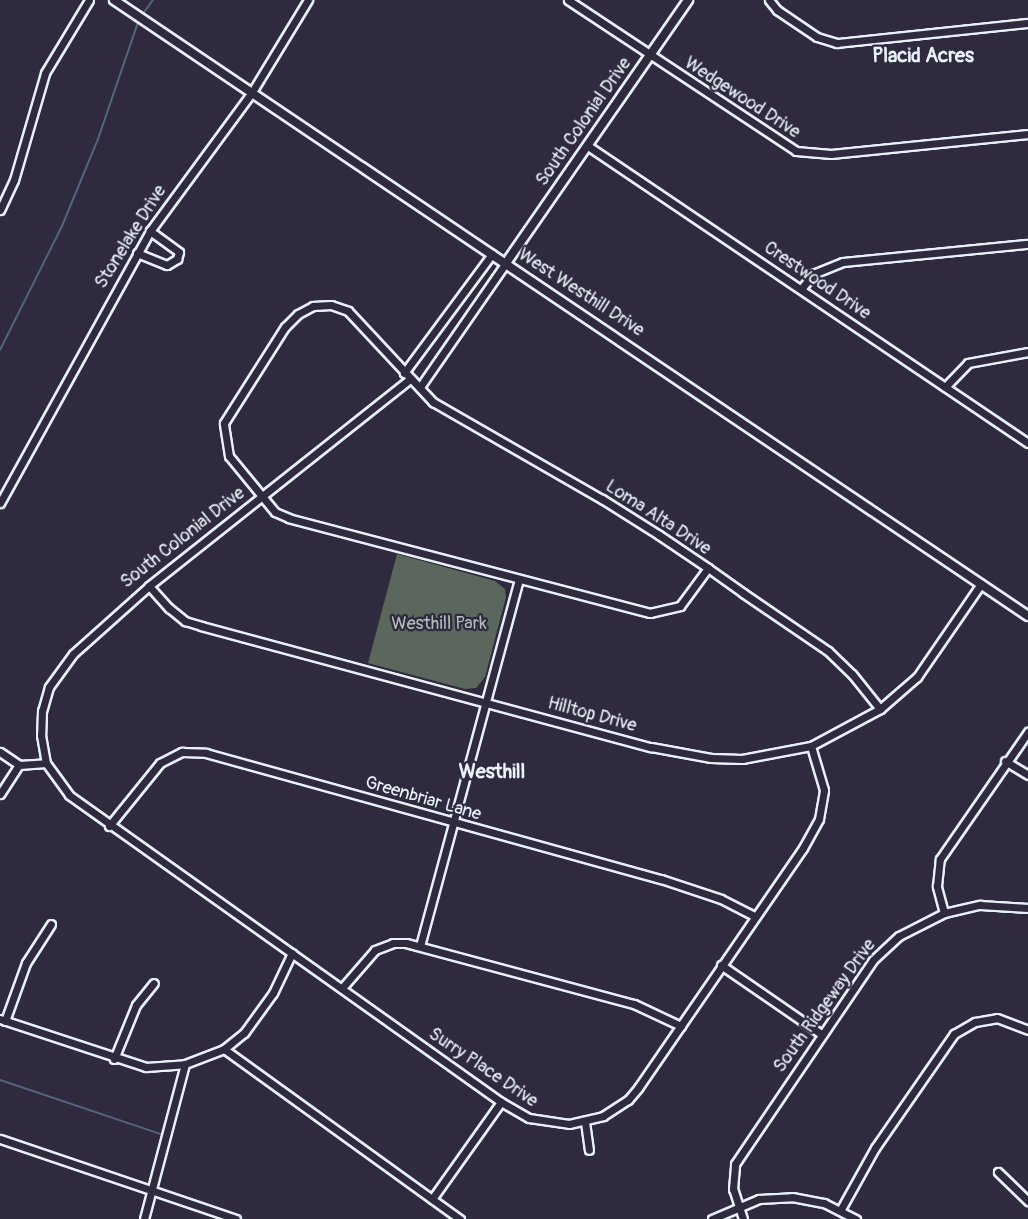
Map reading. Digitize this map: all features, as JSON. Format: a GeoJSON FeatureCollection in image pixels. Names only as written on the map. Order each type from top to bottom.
{"type":"FeatureCollection","features":[{"type":"Feature","properties":{"kind":"street"},"geometry":{"type":"LineString","coordinates":[[0,210],[14,180],[45,73],[89,0]]}},
{"type":"Feature","properties":{"kind":"street","name":"West Westhill Drive"},"geometry":{"type":"LineString","coordinates":[[114,0],[1028,616]]}},
{"type":"Feature","properties":{"kind":"street","name":"Stonelake Drive"},"geometry":{"type":"LineString","coordinates":[[0,503],[150,231],[252,92],[308,0]]}},
{"type":"Feature","properties":{"kind":"street","name":"Wedgewood Drive"},"geometry":{"type":"LineString","coordinates":[[568,0],[780,143],[807,154],[1028,134]]}},
{"type":"Feature","properties":{"kind":"street","name":"South Colonial Drive"},"geometry":{"type":"LineString","coordinates":[[506,263],[688,0]]}},
{"type":"Feature","properties":{"kind":"street"},"geometry":{"type":"LineString","coordinates":[[770,0],[777,10],[817,37],[837,43],[1028,23]]}},
{"type":"Feature","properties":{"kind":"street","name":"Crestwood Drive"},"geometry":{"type":"LineString","coordinates":[[588,146],[802,288],[1028,443]]}},
{"type":"Feature","properties":{"kind":"street"},"geometry":{"type":"LineString","coordinates":[[137,253],[166,265],[177,259],[179,252],[150,231]]}},
{"type":"Feature","properties":{"kind":"street"},"geometry":{"type":"LineString","coordinates":[[802,288],[813,274],[843,262],[1028,244]]}},
{"type":"Feature","properties":{"kind":"street","name":"South Colonial Drive"},"geometry":{"type":"LineString","coordinates":[[46,763],[41,727],[49,687],[88,638],[263,497],[407,376],[492,254]]}},
{"type":"Feature","properties":{"kind":"street"},"geometry":{"type":"LineString","coordinates":[[420,387],[506,263]]}},
{"type":"Feature","properties":{"kind":"street","name":"Loma Alta Drive"},"geometry":{"type":"LineString","coordinates":[[708,568],[680,606],[651,613],[289,518],[276,512],[229,456],[224,423],[285,327],[298,314],[313,306],[330,305],[348,311],[433,402],[602,499],[708,568],[828,651],[852,674],[880,709]]}},
{"type":"Feature","properties":{"kind":"street"},"geometry":{"type":"LineString","coordinates":[[945,387],[968,363],[1028,352]]}},
{"type":"Feature","properties":{"kind":"street"},"geometry":{"type":"LineString","coordinates":[[420,946],[519,579]]}},
{"type":"Feature","properties":{"kind":"street","name":"Hilltop Drive"},"geometry":{"type":"LineString","coordinates":[[150,586],[185,621],[651,747],[711,758],[772,756],[811,746],[880,709],[917,677],[981,584]]}},
{"type":"Feature","properties":{"kind":"street"},"geometry":{"type":"LineString","coordinates":[[944,912],[937,886],[940,859],[1005,761],[1028,732]]}},
{"type":"Feature","properties":{"kind":"street","name":"Surry Place Drive"},"geometry":{"type":"LineString","coordinates":[[46,763],[69,795],[109,826],[501,1102],[529,1118],[549,1124],[585,1122],[628,1100],[681,1026],[819,819],[824,790],[811,746]]}},
{"type":"Feature","properties":{"kind":"street","name":"Greenbriar Lane"},"geometry":{"type":"LineString","coordinates":[[109,826],[160,763],[194,751],[454,825],[661,879],[721,899],[754,916]]}},
{"type":"Feature","properties":{"kind":"street"},"geometry":{"type":"LineString","coordinates":[[0,752],[19,765],[46,763]]}},
{"type":"Feature","properties":{"kind":"street"},"geometry":{"type":"LineString","coordinates":[[1005,761],[1028,775]]}},
{"type":"Feature","properties":{"kind":"street"},"geometry":{"type":"LineString","coordinates":[[0,794],[19,765]]}},
{"type":"Feature","properties":{"kind":"street","name":"South Ridgeway Drive"},"geometry":{"type":"LineString","coordinates":[[743,1219],[733,1189],[735,1164],[821,1034],[886,946],[911,927],[944,912],[980,905],[1028,908]]}},
{"type":"Feature","properties":{"kind":"street"},"geometry":{"type":"LineString","coordinates":[[51,924],[26,963],[2,1020],[114,1059],[146,1067],[185,1064],[224,1049],[244,1033],[262,1011],[292,953]]}},
{"type":"Feature","properties":{"kind":"street"},"geometry":{"type":"LineString","coordinates":[[342,988],[375,950],[393,943],[420,946],[634,1004],[681,1026]]}},
{"type":"Feature","properties":{"kind":"street"},"geometry":{"type":"LineString","coordinates":[[721,965],[821,1034]]}},
{"type":"Feature","properties":{"kind":"street"},"geometry":{"type":"LineString","coordinates":[[114,1059],[128,1020],[154,983]]}},
{"type":"Feature","properties":{"kind":"street"},"geometry":{"type":"LineString","coordinates":[[841,1209],[875,1148],[954,1034],[975,1022],[997,1018],[1028,1030]]}},
{"type":"Feature","properties":{"kind":"street"},"geometry":{"type":"LineString","coordinates":[[224,1049],[460,1219]]}},
{"type":"Feature","properties":{"kind":"street"},"geometry":{"type":"LineString","coordinates":[[144,1219],[185,1064]]}},
{"type":"Feature","properties":{"kind":"street"},"geometry":{"type":"LineString","coordinates":[[432,1199],[501,1102]]}},
{"type":"Feature","properties":{"kind":"street"},"geometry":{"type":"LineString","coordinates":[[585,1122],[589,1150]]}},
{"type":"Feature","properties":{"kind":"street"},"geometry":{"type":"LineString","coordinates":[[0,1138],[236,1219]]}},
{"type":"Feature","properties":{"kind":"street"},"geometry":{"type":"LineString","coordinates":[[998,1172],[1028,1201]]}},
{"type":"Feature","properties":{"kind":"street"},"geometry":{"type":"LineString","coordinates":[[712,1219],[759,1199],[792,1197],[841,1209],[856,1219]]}},
{"type":"Feature","properties":{"kind":"green space","name":"Westhill Park"},"geometry":{"type":"Polygon","coordinates":[[[397,554],[495,581],[505,589],[506,597],[485,677],[476,688],[465,689],[368,663],[397,554]]]}},
{"type":"Feature","properties":{"kind":"waterway"},"geometry":{"type":"LineString","coordinates":[[142,15],[153,0]]}},
{"type":"Feature","properties":{"kind":"waterway"},"geometry":{"type":"LineString","coordinates":[[0,350],[62,226],[98,139],[139,19]]}},
{"type":"Feature","properties":{"kind":"waterway"},"geometry":{"type":"LineString","coordinates":[[0,1080],[160,1134]]}},
{"type":"Feature","properties":{"kind":"district","name":"Placid Acres"},"geometry":{"type":"Point","coordinates":[923,55]}},
{"type":"Feature","properties":{"kind":"district","name":"Westhill"},"geometry":{"type":"Point","coordinates":[492,771]}}]}
